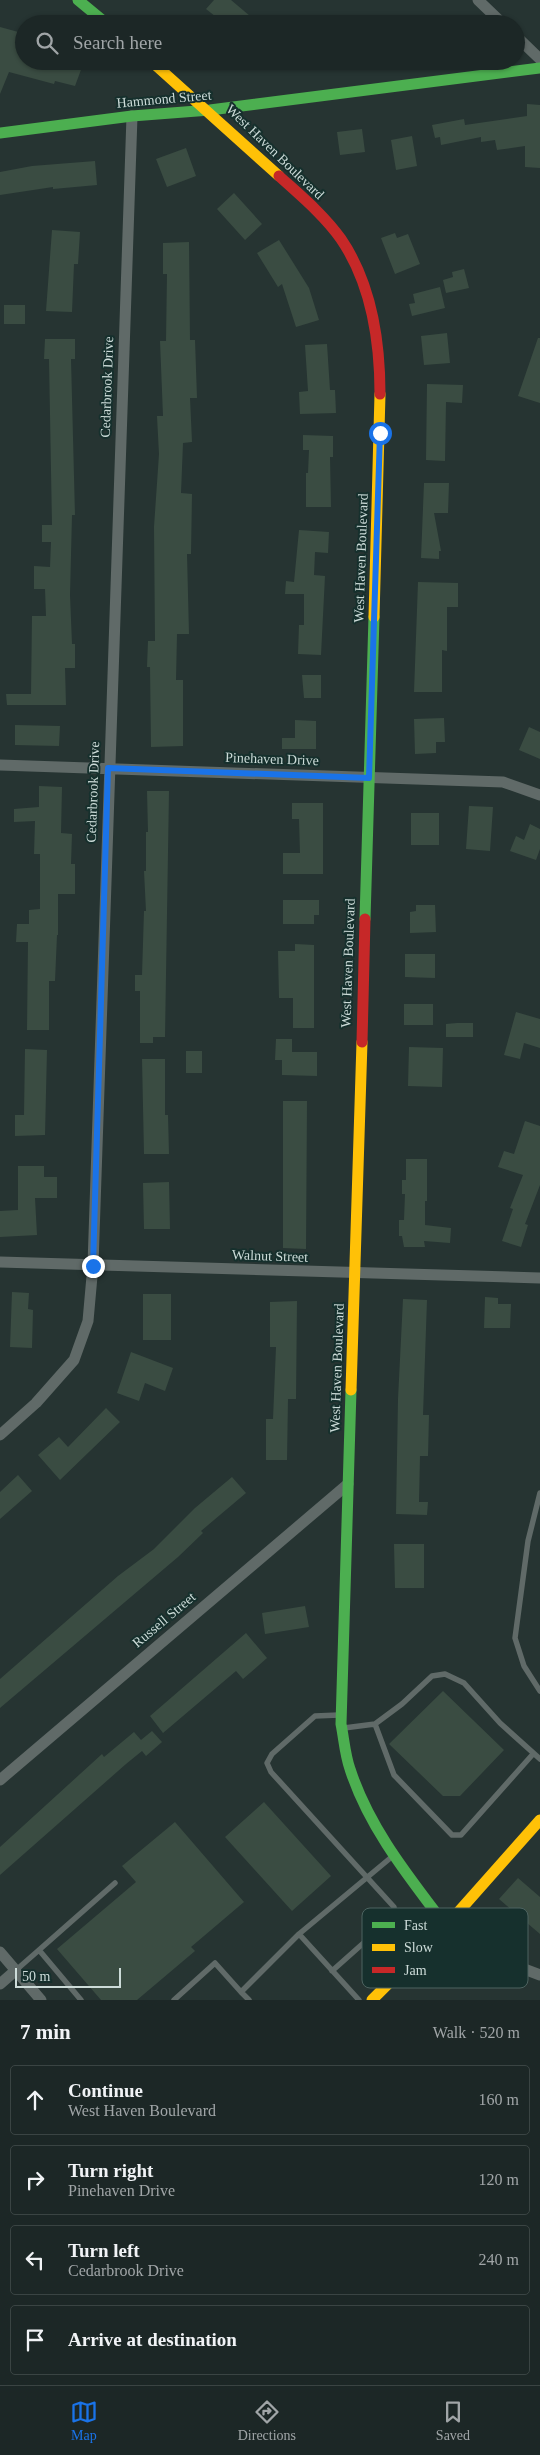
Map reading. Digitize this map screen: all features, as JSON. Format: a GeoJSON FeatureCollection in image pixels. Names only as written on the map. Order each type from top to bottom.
{"type":"FeatureCollection","features":[{"type":"Feature","properties":{"kind":"street"},"geometry":{"type":"LineString","coordinates":[[78,0],[96,15]]}},
{"type":"Feature","properties":{"kind":"street"},"geometry":{"type":"LineString","coordinates":[[478,0],[494,15]]}},
{"type":"Feature","properties":{"kind":"street"},"geometry":{"type":"LineString","coordinates":[[525,45],[540,59]]}},
{"type":"Feature","properties":{"kind":"street","name":"Hammond Street"},"geometry":{"type":"LineString","coordinates":[[525,70],[540,68]]}},
{"type":"Feature","properties":{"kind":"street","name":"West Haven Boulevard"},"geometry":{"type":"LineString","coordinates":[[162,70],[210,110],[319,214],[342,239],[355,263],[372,314],[381,367],[341,1715],[350,1770],[368,1815],[394,1856],[433,1908]]}},
{"type":"Feature","properties":{"kind":"street","name":"Hammond Street"},"geometry":{"type":"LineString","coordinates":[[0,133],[132,116],[210,110],[524,70]]}},
{"type":"Feature","properties":{"kind":"street","name":"Cedarbrook Drive"},"geometry":{"type":"LineString","coordinates":[[0,1435],[36,1403],[74,1360],[88,1321],[93,1266],[108,768],[132,116]]}},
{"type":"Feature","properties":{"kind":"street","name":"Pinehaven Drive"},"geometry":{"type":"LineString","coordinates":[[0,765],[503,782],[540,795]]}},
{"type":"Feature","properties":{"kind":"street","name":"Walnut Street"},"geometry":{"type":"LineString","coordinates":[[0,1262],[540,1278]]}},
{"type":"Feature","properties":{"kind":"street","name":"Russell Street"},"geometry":{"type":"LineString","coordinates":[[0,1780],[348,1484]]}},
{"type":"Feature","properties":{"kind":"street"},"geometry":{"type":"LineString","coordinates":[[462,1908],[540,1820]]}},
{"type":"Feature","properties":{"kind":"street"},"geometry":{"type":"LineString","coordinates":[[0,1952],[41,2000]]}},
{"type":"Feature","properties":{"kind":"street"},"geometry":{"type":"LineString","coordinates":[[528,1970],[540,1975]]}},
{"type":"Feature","properties":{"kind":"street"},"geometry":{"type":"LineString","coordinates":[[0,1984],[15,1971]]}},
{"type":"Feature","properties":{"kind":"street"},"geometry":{"type":"LineString","coordinates":[[372,2000],[384,1988]]}},
{"type":"Feature","properties":{"kind":"lane"},"geometry":{"type":"LineString","coordinates":[[540,1493],[528,1541],[515,1638],[524,1666],[540,1691]]}},
{"type":"Feature","properties":{"kind":"lane"},"geometry":{"type":"LineString","coordinates":[[342,1728],[375,1724],[402,1704],[432,1676],[445,1674],[464,1683],[506,1729],[540,1759]]}},
{"type":"Feature","properties":{"kind":"lane"},"geometry":{"type":"LineString","coordinates":[[341,1715],[315,1716],[272,1754],[267,1764],[271,1772],[394,1908]]}},
{"type":"Feature","properties":{"kind":"lane"},"geometry":{"type":"LineString","coordinates":[[375,1724],[394,1775],[452,1835],[461,1835],[533,1754]]}},
{"type":"Feature","properties":{"kind":"lane"},"geometry":{"type":"LineString","coordinates":[[241,1992],[299,1934],[394,1856]]}},
{"type":"Feature","properties":{"kind":"lane"},"geometry":{"type":"LineString","coordinates":[[15,1971],[115,1883]]}},
{"type":"Feature","properties":{"kind":"lane"},"geometry":{"type":"LineString","coordinates":[[299,1934],[359,2000]]}},
{"type":"Feature","properties":{"kind":"lane"},"geometry":{"type":"LineString","coordinates":[[332,1971],[362,1944]]}},
{"type":"Feature","properties":{"kind":"lane"},"geometry":{"type":"LineString","coordinates":[[39,1950],[81,2000]]}},
{"type":"Feature","properties":{"kind":"lane"},"geometry":{"type":"LineString","coordinates":[[174,2000],[215,1963],[249,2000]]}},
{"type":"Feature","properties":{"kind":"building"},"geometry":{"type":"Polygon","coordinates":[[[214,0],[231,0],[249,15],[214,15],[206,9],[214,0]]]}},
{"type":"Feature","properties":{"kind":"building"},"geometry":{"type":"Polygon","coordinates":[[[0,27],[15,31],[15,70],[81,70],[75,86],[55,81],[54,84],[9,72],[0,94],[0,27]]]}},
{"type":"Feature","properties":{"kind":"building"},"geometry":{"type":"Polygon","coordinates":[[[527,104],[540,105],[540,168],[525,167],[525,146],[497,150],[495,140],[481,142],[481,137],[441,145],[440,137],[435,138],[432,125],[464,119],[465,125],[527,116],[527,104]]]}},
{"type":"Feature","properties":{"kind":"building"},"geometry":{"type":"Polygon","coordinates":[[[362,129],[365,152],[340,155],[337,132],[362,129]]]}},
{"type":"Feature","properties":{"kind":"building"},"geometry":{"type":"Polygon","coordinates":[[[412,136],[417,166],[396,170],[391,140],[412,136]]]}},
{"type":"Feature","properties":{"kind":"building"},"geometry":{"type":"Polygon","coordinates":[[[186,148],[196,176],[167,187],[156,159],[186,148]]]}},
{"type":"Feature","properties":{"kind":"building"},"geometry":{"type":"Polygon","coordinates":[[[95,161],[97,185],[53,189],[53,187],[0,195],[0,172],[32,166],[95,161]]]}},
{"type":"Feature","properties":{"kind":"building"},"geometry":{"type":"Polygon","coordinates":[[[234,193],[262,224],[245,240],[217,209],[234,193]]]}},
{"type":"Feature","properties":{"kind":"building"},"geometry":{"type":"Polygon","coordinates":[[[52,230],[80,232],[78,264],[74,264],[72,312],[46,311],[52,230]]]}},
{"type":"Feature","properties":{"kind":"building"},"geometry":{"type":"Polygon","coordinates":[[[395,233],[397,238],[408,234],[420,264],[395,274],[381,238],[395,233]]]}},
{"type":"Feature","properties":{"kind":"building"},"geometry":{"type":"Polygon","coordinates":[[[279,240],[309,288],[319,320],[296,327],[282,284],[278,287],[257,253],[279,240]]]}},
{"type":"Feature","properties":{"kind":"building"},"geometry":{"type":"Polygon","coordinates":[[[189,242],[190,340],[195,340],[197,398],[190,398],[192,442],[183,443],[181,493],[192,494],[191,554],[187,554],[189,634],[177,634],[176,680],[183,680],[183,746],[151,747],[150,667],[147,667],[148,641],[155,641],[154,527],[159,454],[157,416],[163,416],[160,341],[166,341],[167,274],[163,274],[163,243],[189,242]]]}},
{"type":"Feature","properties":{"kind":"building"},"geometry":{"type":"Polygon","coordinates":[[[464,269],[469,288],[446,293],[443,280],[453,277],[452,272],[464,269]]]}},
{"type":"Feature","properties":{"kind":"building"},"geometry":{"type":"Polygon","coordinates":[[[440,287],[445,308],[412,316],[409,304],[415,303],[413,294],[440,287]]]}},
{"type":"Feature","properties":{"kind":"building"},"geometry":{"type":"Polygon","coordinates":[[[4,305],[25,305],[25,324],[4,324],[4,305]]]}},
{"type":"Feature","properties":{"kind":"building"},"geometry":{"type":"Polygon","coordinates":[[[447,333],[450,363],[424,365],[421,336],[447,333]]]}},
{"type":"Feature","properties":{"kind":"building"},"geometry":{"type":"Polygon","coordinates":[[[538,338],[540,338],[540,403],[518,396],[538,338]]]}},
{"type":"Feature","properties":{"kind":"building"},"geometry":{"type":"Polygon","coordinates":[[[45,339],[75,339],[75,359],[71,359],[75,515],[72,515],[70,595],[72,644],[75,644],[75,668],[65,668],[66,705],[7,705],[6,694],[31,694],[32,616],[46,616],[45,589],[34,589],[34,566],[50,567],[51,542],[42,542],[42,525],[52,525],[49,359],[44,359],[45,339]]]}},
{"type":"Feature","properties":{"kind":"building"},"geometry":{"type":"Polygon","coordinates":[[[327,344],[330,390],[335,390],[336,413],[300,414],[299,392],[308,391],[305,345],[327,344]]]}},
{"type":"Feature","properties":{"kind":"building"},"geometry":{"type":"Polygon","coordinates":[[[427,384],[463,385],[462,403],[446,402],[445,461],[426,460],[427,384]]]}},
{"type":"Feature","properties":{"kind":"building"},"geometry":{"type":"Polygon","coordinates":[[[303,435],[333,436],[333,457],[330,457],[331,507],[306,507],[306,473],[308,473],[309,450],[303,450],[303,435]]]}},
{"type":"Feature","properties":{"kind":"building"},"geometry":{"type":"Polygon","coordinates":[[[424,483],[449,483],[448,513],[434,513],[441,551],[439,551],[439,559],[421,558],[424,483]]]}},
{"type":"Feature","properties":{"kind":"building"},"geometry":{"type":"Polygon","coordinates":[[[299,530],[329,532],[328,553],[315,552],[314,575],[325,576],[321,655],[298,654],[299,625],[304,625],[304,594],[285,594],[286,581],[294,582],[299,530]]]}},
{"type":"Feature","properties":{"kind":"building"},"geometry":{"type":"Polygon","coordinates":[[[418,582],[458,583],[458,607],[447,607],[447,651],[442,650],[442,692],[414,692],[418,582]]]}},
{"type":"Feature","properties":{"kind":"building"},"geometry":{"type":"Polygon","coordinates":[[[302,675],[321,675],[321,698],[304,698],[302,675]]]}},
{"type":"Feature","properties":{"kind":"building"},"geometry":{"type":"Polygon","coordinates":[[[444,718],[445,742],[436,742],[436,753],[415,754],[414,719],[444,718]]]}},
{"type":"Feature","properties":{"kind":"building"},"geometry":{"type":"Polygon","coordinates":[[[295,720],[316,721],[316,749],[282,749],[282,738],[295,738],[295,720]]]}},
{"type":"Feature","properties":{"kind":"building"},"geometry":{"type":"Polygon","coordinates":[[[15,725],[60,726],[59,746],[15,745],[15,725]]]}},
{"type":"Feature","properties":{"kind":"building"},"geometry":{"type":"Polygon","coordinates":[[[529,727],[540,732],[540,759],[519,750],[529,727]]]}},
{"type":"Feature","properties":{"kind":"building"},"geometry":{"type":"Polygon","coordinates":[[[39,786],[62,787],[61,833],[72,834],[71,864],[75,864],[75,894],[58,894],[55,981],[49,981],[49,1030],[27,1030],[28,942],[16,942],[17,924],[29,924],[29,910],[40,909],[40,854],[34,854],[35,821],[14,822],[14,809],[39,807],[39,786]]]}},
{"type":"Feature","properties":{"kind":"building"},"geometry":{"type":"Polygon","coordinates":[[[147,791],[169,791],[165,1037],[153,1037],[153,1043],[140,1043],[140,991],[135,991],[135,975],[142,975],[144,911],[146,911],[144,871],[146,871],[146,832],[148,832],[147,791]]]}},
{"type":"Feature","properties":{"kind":"building"},"geometry":{"type":"Polygon","coordinates":[[[292,803],[323,803],[323,874],[283,874],[283,853],[300,853],[299,819],[292,819],[292,803]]]}},
{"type":"Feature","properties":{"kind":"building"},"geometry":{"type":"Polygon","coordinates":[[[469,806],[493,807],[490,851],[466,849],[469,806]]]}},
{"type":"Feature","properties":{"kind":"building"},"geometry":{"type":"Polygon","coordinates":[[[411,813],[439,813],[439,845],[411,845],[411,813]]]}},
{"type":"Feature","properties":{"kind":"building"},"geometry":{"type":"Polygon","coordinates":[[[530,824],[540,829],[540,849],[536,860],[510,851],[516,836],[524,840],[530,824]]]}},
{"type":"Feature","properties":{"kind":"building"},"geometry":{"type":"Polygon","coordinates":[[[283,900],[319,900],[319,915],[314,915],[314,924],[283,924],[283,900]]]}},
{"type":"Feature","properties":{"kind":"building"},"geometry":{"type":"Polygon","coordinates":[[[416,905],[435,905],[436,932],[410,933],[410,912],[416,911],[416,905]]]}},
{"type":"Feature","properties":{"kind":"building"},"geometry":{"type":"Polygon","coordinates":[[[295,944],[314,945],[314,1028],[293,1028],[293,998],[279,998],[278,951],[295,951],[295,944]]]}},
{"type":"Feature","properties":{"kind":"building"},"geometry":{"type":"Polygon","coordinates":[[[405,954],[435,954],[435,978],[405,977],[405,954]]]}},
{"type":"Feature","properties":{"kind":"building"},"geometry":{"type":"Polygon","coordinates":[[[404,1004],[433,1004],[433,1025],[404,1025],[404,1004]]]}},
{"type":"Feature","properties":{"kind":"building"},"geometry":{"type":"Polygon","coordinates":[[[516,1012],[540,1019],[540,1048],[524,1043],[520,1059],[504,1055],[516,1012]]]}},
{"type":"Feature","properties":{"kind":"building"},"geometry":{"type":"Polygon","coordinates":[[[473,1023],[473,1037],[446,1037],[446,1024],[473,1023]]]}},
{"type":"Feature","properties":{"kind":"building"},"geometry":{"type":"Polygon","coordinates":[[[276,1039],[292,1039],[292,1052],[317,1052],[317,1076],[282,1075],[282,1060],[275,1060],[276,1039]]]}},
{"type":"Feature","properties":{"kind":"building"},"geometry":{"type":"Polygon","coordinates":[[[409,1047],[443,1048],[442,1087],[408,1086],[409,1047]]]}},
{"type":"Feature","properties":{"kind":"building"},"geometry":{"type":"Polygon","coordinates":[[[25,1049],[47,1050],[45,1135],[15,1136],[15,1115],[24,1115],[25,1049]]]}},
{"type":"Feature","properties":{"kind":"building"},"geometry":{"type":"Polygon","coordinates":[[[186,1051],[202,1051],[202,1073],[186,1073],[186,1051]]]}},
{"type":"Feature","properties":{"kind":"building"},"geometry":{"type":"Polygon","coordinates":[[[142,1059],[165,1059],[165,1115],[168,1115],[169,1154],[144,1154],[142,1059]]]}},
{"type":"Feature","properties":{"kind":"building"},"geometry":{"type":"Polygon","coordinates":[[[283,1101],[307,1101],[306,1249],[283,1248],[283,1101]]]}},
{"type":"Feature","properties":{"kind":"building"},"geometry":{"type":"Polygon","coordinates":[[[525,1121],[540,1126],[540,1185],[525,1224],[528,1225],[521,1247],[502,1241],[513,1209],[510,1208],[523,1175],[498,1167],[504,1151],[514,1154],[525,1121]]]}},
{"type":"Feature","properties":{"kind":"building"},"geometry":{"type":"Polygon","coordinates":[[[406,1159],[427,1159],[425,1225],[451,1228],[450,1243],[424,1241],[425,1247],[404,1247],[402,1236],[399,1236],[399,1220],[404,1220],[405,1194],[402,1194],[402,1180],[406,1180],[406,1159]]]}},
{"type":"Feature","properties":{"kind":"building"},"geometry":{"type":"Polygon","coordinates":[[[18,1166],[44,1166],[44,1177],[57,1177],[57,1198],[35,1198],[37,1235],[0,1237],[0,1211],[18,1210],[18,1166]]]}},
{"type":"Feature","properties":{"kind":"building"},"geometry":{"type":"Polygon","coordinates":[[[169,1182],[170,1229],[144,1229],[143,1183],[169,1182]]]}},
{"type":"Feature","properties":{"kind":"building"},"geometry":{"type":"Polygon","coordinates":[[[12,1292],[29,1293],[28,1309],[33,1310],[32,1348],[10,1347],[12,1292]]]}},
{"type":"Feature","properties":{"kind":"building"},"geometry":{"type":"Polygon","coordinates":[[[143,1294],[171,1294],[171,1340],[143,1340],[143,1294]]]}},
{"type":"Feature","properties":{"kind":"building"},"geometry":{"type":"Polygon","coordinates":[[[485,1297],[498,1298],[498,1304],[511,1304],[510,1328],[484,1328],[485,1297]]]}},
{"type":"Feature","properties":{"kind":"building"},"geometry":{"type":"Polygon","coordinates":[[[403,1299],[427,1300],[423,1415],[429,1415],[428,1456],[420,1456],[419,1502],[428,1502],[427,1515],[396,1514],[398,1399],[403,1299]]]}},
{"type":"Feature","properties":{"kind":"building"},"geometry":{"type":"Polygon","coordinates":[[[297,1301],[296,1399],[288,1399],[287,1460],[266,1460],[266,1419],[273,1419],[276,1347],[270,1347],[270,1302],[297,1301]]]}},
{"type":"Feature","properties":{"kind":"building"},"geometry":{"type":"Polygon","coordinates":[[[131,1352],[173,1368],[165,1391],[145,1383],[139,1401],[117,1393],[131,1352]]]}},
{"type":"Feature","properties":{"kind":"building"},"geometry":{"type":"Polygon","coordinates":[[[106,1408],[120,1422],[60,1480],[38,1455],[59,1437],[68,1447],[106,1408]]]}},
{"type":"Feature","properties":{"kind":"building"},"geometry":{"type":"Polygon","coordinates":[[[18,1475],[32,1491],[0,1519],[0,1492],[18,1475]]]}},
{"type":"Feature","properties":{"kind":"building"},"geometry":{"type":"Polygon","coordinates":[[[232,1477],[246,1493],[201,1531],[203,1533],[178,1557],[0,1708],[0,1679],[118,1576],[154,1549],[195,1508],[232,1477]]]}},
{"type":"Feature","properties":{"kind":"building"},"geometry":{"type":"Polygon","coordinates":[[[394,1544],[424,1544],[424,1588],[395,1588],[394,1544]]]}},
{"type":"Feature","properties":{"kind":"building"},"geometry":{"type":"Polygon","coordinates":[[[305,1606],[309,1627],[265,1634],[262,1613],[305,1606]]]}},
{"type":"Feature","properties":{"kind":"building"},"geometry":{"type":"Polygon","coordinates":[[[246,1633],[267,1658],[243,1679],[236,1671],[163,1733],[150,1716],[246,1633]]]}},
{"type":"Feature","properties":{"kind":"building"},"geometry":{"type":"Polygon","coordinates":[[[443,1691],[504,1750],[460,1796],[443,1796],[389,1744],[443,1691]]]}},
{"type":"Feature","properties":{"kind":"building"},"geometry":{"type":"Polygon","coordinates":[[[152,1731],[162,1742],[146,1756],[142,1751],[126,1764],[0,1875],[0,1847],[102,1754],[104,1757],[134,1732],[141,1740],[152,1731]]]}},
{"type":"Feature","properties":{"kind":"building"},"geometry":{"type":"Polygon","coordinates":[[[264,1802],[331,1876],[292,1911],[225,1837],[264,1802]]]}},
{"type":"Feature","properties":{"kind":"building"},"geometry":{"type":"Polygon","coordinates":[[[175,1822],[244,1902],[191,1947],[195,1951],[137,2000],[101,2000],[57,1949],[136,1882],[122,1866],[175,1822]]]}},
{"type":"Feature","properties":{"kind":"building"},"geometry":{"type":"Polygon","coordinates":[[[518,1878],[540,1897],[540,1934],[528,1924],[528,1908],[510,1908],[499,1899],[518,1878]]]}},
{"type":"Feature","properties":{"kind":"traffic: fast"},"geometry":{"type":"LineString","coordinates":[[78,0],[96,15]]}},
{"type":"Feature","properties":{"kind":"traffic: fast"},"geometry":{"type":"LineString","coordinates":[[525,70],[540,68]]}},
{"type":"Feature","properties":{"kind":"traffic: fast"},"geometry":{"type":"LineString","coordinates":[[0,133],[132,116],[210,110],[524,70]]}},
{"type":"Feature","properties":{"kind":"traffic: fast"},"geometry":{"type":"LineString","coordinates":[[365,919],[374,617]]}},
{"type":"Feature","properties":{"kind":"traffic: fast"},"geometry":{"type":"LineString","coordinates":[[351,1390],[341,1724],[350,1769],[368,1812],[391,1851],[432,1908]]}},
{"type":"Feature","properties":{"kind":"traffic: slow"},"geometry":{"type":"LineString","coordinates":[[161,70],[279,176]]}},
{"type":"Feature","properties":{"kind":"traffic: slow"},"geometry":{"type":"LineString","coordinates":[[374,617],[380,394]]}},
{"type":"Feature","properties":{"kind":"traffic: slow"},"geometry":{"type":"LineString","coordinates":[[351,1390],[362,1042]]}},
{"type":"Feature","properties":{"kind":"traffic: slow"},"geometry":{"type":"LineString","coordinates":[[462,1908],[540,1820]]}},
{"type":"Feature","properties":{"kind":"traffic: slow"},"geometry":{"type":"LineString","coordinates":[[372,2000],[384,1988]]}},
{"type":"Feature","properties":{"kind":"traffic: jam"},"geometry":{"type":"LineString","coordinates":[[279,176],[327,222],[341,239],[360,274],[367,294],[376,334],[380,394]]}},
{"type":"Feature","properties":{"kind":"traffic: jam"},"geometry":{"type":"LineString","coordinates":[[362,1042],[365,919]]}},
{"type":"Feature","properties":{"kind":"route"},"geometry":{"type":"LineString","coordinates":[[93,1266],[108,768],[369,778],[380,433]]}}]}
